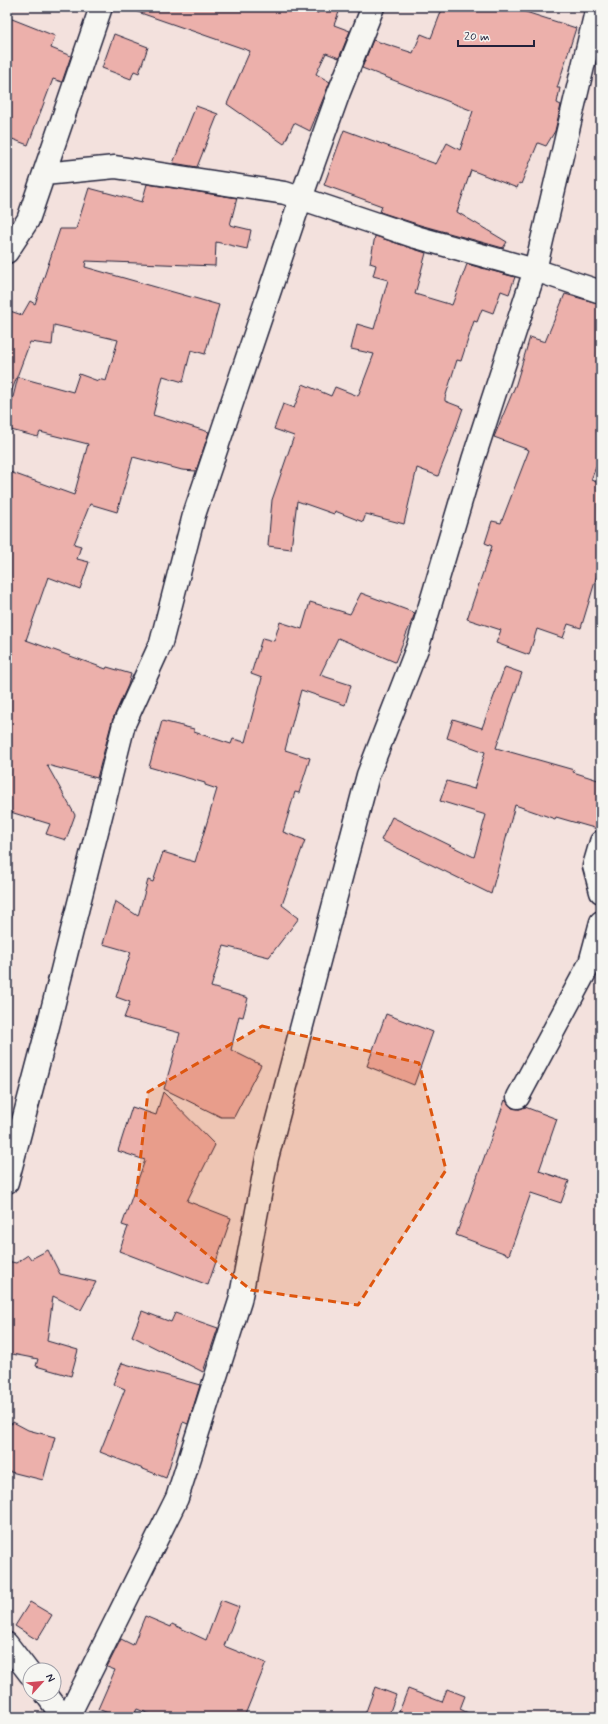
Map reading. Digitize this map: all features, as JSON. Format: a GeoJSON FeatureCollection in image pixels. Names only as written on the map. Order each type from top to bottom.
{"type":"FeatureCollection","features":[{"type":"Feature","properties":{"kind":"street"},"geometry":{"type":"LineString","coordinates":[[7,252],[28,220],[101,7]]}},
{"type":"Feature","properties":{"kind":"street"},"geometry":{"type":"LineString","coordinates":[[7,1182],[124,724],[161,642],[194,515],[301,198],[339,92],[373,7]]}},
{"type":"Feature","properties":{"kind":"street"},"geometry":{"type":"LineString","coordinates":[[68,1717],[177,1498],[240,1301],[267,1158],[368,775],[418,646],[473,460],[535,270],[597,7]]}},
{"type":"Feature","properties":{"kind":"street"},"geometry":{"type":"LineString","coordinates":[[44,174],[116,167],[285,193],[416,236],[535,270],[601,292]]}},
{"type":"Feature","properties":{"kind":"street"},"geometry":{"type":"LineString","coordinates":[[601,842],[594,866],[601,892]]}},
{"type":"Feature","properties":{"kind":"street"},"geometry":{"type":"LineString","coordinates":[[518,1097],[590,963],[601,922]]}},
{"type":"Feature","properties":{"kind":"street"},"geometry":{"type":"LineString","coordinates":[[7,1644],[22,1664]]}},
{"type":"Feature","properties":{"kind":"street"},"geometry":{"type":"LineString","coordinates":[[52,1702],[63,1717]]}},
{"type":"Feature","properties":{"kind":"highlighted area"},"geometry":{"type":"Polygon","coordinates":[[[262,1026],[419,1063],[446,1170],[358,1305],[251,1290],[136,1197],[148,1092],[262,1026]]]}},
{"type":"Feature","properties":{"kind":"building"},"geometry":{"type":"Polygon","coordinates":[[[132,7],[301,7],[318,13],[320,7],[341,7],[334,25],[350,31],[339,58],[326,53],[316,74],[330,82],[310,131],[294,123],[284,144],[227,104],[250,51],[132,10],[132,7]]]}},
{"type":"Feature","properties":{"kind":"building"},"geometry":{"type":"Polygon","coordinates":[[[443,7],[510,7],[576,28],[557,88],[560,88],[557,103],[561,105],[555,131],[546,146],[538,143],[521,184],[519,183],[517,188],[471,170],[457,212],[507,242],[503,248],[420,225],[380,212],[382,206],[324,185],[344,130],[436,164],[447,143],[460,150],[473,111],[362,68],[373,40],[413,53],[421,34],[431,38],[443,7]]]}},
{"type":"Feature","properties":{"kind":"building"},"geometry":{"type":"Polygon","coordinates":[[[7,17],[55,36],[51,48],[71,56],[62,82],[53,79],[28,145],[7,137],[7,17]]]}},
{"type":"Feature","properties":{"kind":"building"},"geometry":{"type":"Polygon","coordinates":[[[114,34],[148,47],[139,73],[134,71],[131,79],[102,68],[114,34]]]}},
{"type":"Feature","properties":{"kind":"building"},"geometry":{"type":"Polygon","coordinates":[[[196,106],[218,114],[197,167],[173,163],[196,106]]]}},
{"type":"Feature","properties":{"kind":"building"},"geometry":{"type":"Polygon","coordinates":[[[147,184],[237,198],[230,225],[251,230],[247,249],[216,242],[215,266],[86,261],[85,267],[219,305],[205,354],[191,350],[183,382],[163,376],[153,415],[209,432],[196,471],[182,470],[133,457],[117,512],[90,504],[74,544],[81,546],[77,559],[89,562],[80,589],[48,577],[26,640],[106,669],[107,667],[131,674],[128,685],[112,721],[97,778],[47,765],[75,815],[66,840],[46,834],[50,824],[7,811],[7,471],[74,495],[88,444],[40,432],[38,437],[7,429],[7,421],[18,377],[73,392],[79,374],[98,381],[98,379],[106,381],[118,340],[54,325],[52,345],[30,342],[9,398],[7,398],[7,310],[22,315],[30,301],[35,304],[60,229],[76,229],[89,188],[142,202],[147,184]]]}},
{"type":"Feature","properties":{"kind":"building"},"geometry":{"type":"Polygon","coordinates":[[[375,236],[426,253],[415,294],[452,305],[467,264],[515,277],[509,294],[501,291],[493,313],[482,309],[477,322],[474,321],[461,361],[457,360],[445,398],[445,401],[463,408],[451,443],[438,476],[417,468],[404,524],[366,514],[363,522],[335,511],[334,514],[297,501],[291,549],[268,546],[272,500],[294,436],[274,429],[283,404],[294,408],[303,384],[331,396],[335,387],[358,396],[374,354],[351,349],[357,324],[374,329],[388,280],[373,276],[376,265],[370,263],[375,236]]]}},
{"type":"Feature","properties":{"kind":"building"},"geometry":{"type":"Polygon","coordinates":[[[565,294],[601,304],[601,454],[591,480],[601,484],[601,562],[581,628],[568,624],[563,638],[537,629],[529,655],[496,643],[501,630],[467,619],[492,546],[485,543],[492,521],[501,523],[529,450],[494,437],[516,384],[530,337],[545,342],[565,294]]]}},
{"type":"Feature","properties":{"kind":"building"},"geometry":{"type":"Polygon","coordinates":[[[361,593],[415,613],[395,662],[338,638],[320,675],[351,685],[345,705],[301,690],[285,750],[310,758],[299,793],[295,792],[283,832],[305,840],[282,905],[299,918],[269,957],[224,946],[211,987],[248,998],[243,1017],[239,1016],[231,1050],[261,1065],[234,1117],[221,1117],[164,1089],[180,1033],[124,1018],[130,1002],[116,997],[131,952],[103,944],[115,901],[138,916],[148,880],[153,882],[163,852],[195,862],[217,789],[205,785],[205,783],[149,767],[162,721],[194,729],[194,732],[231,744],[233,739],[245,742],[262,678],[251,674],[262,638],[274,641],[280,622],[302,629],[310,602],[350,614],[361,593]]]}},
{"type":"Feature","properties":{"kind":"building"},"geometry":{"type":"Polygon","coordinates":[[[505,667],[522,673],[496,748],[574,770],[573,772],[601,781],[601,830],[556,817],[555,819],[515,805],[491,894],[381,840],[392,817],[474,857],[486,815],[440,801],[447,781],[474,789],[485,752],[447,738],[453,719],[482,728],[505,667]]]}},
{"type":"Feature","properties":{"kind":"building"},"geometry":{"type":"Polygon","coordinates":[[[386,1014],[433,1032],[414,1085],[367,1066],[386,1014]]]}},
{"type":"Feature","properties":{"kind":"building"},"geometry":{"type":"Polygon","coordinates":[[[163,1092],[215,1145],[187,1201],[231,1218],[208,1285],[119,1251],[128,1227],[122,1225],[145,1160],[118,1151],[132,1107],[156,1115],[163,1092]]]}},
{"type":"Feature","properties":{"kind":"building"},"geometry":{"type":"Polygon","coordinates":[[[505,1100],[512,1108],[519,1109],[525,1107],[557,1119],[539,1171],[569,1181],[561,1203],[531,1193],[509,1255],[456,1235],[505,1100]]]}},
{"type":"Feature","properties":{"kind":"building"},"geometry":{"type":"Polygon","coordinates":[[[48,1250],[60,1274],[96,1282],[81,1310],[53,1296],[47,1341],[78,1350],[71,1376],[36,1366],[38,1359],[7,1353],[7,1261],[16,1263],[28,1255],[31,1259],[48,1250]]]}},
{"type":"Feature","properties":{"kind":"building"},"geometry":{"type":"Polygon","coordinates":[[[142,1311],[171,1322],[175,1313],[218,1328],[203,1372],[132,1336],[142,1311]]]}},
{"type":"Feature","properties":{"kind":"building"},"geometry":{"type":"Polygon","coordinates":[[[122,1363],[200,1385],[188,1424],[183,1422],[166,1478],[100,1452],[125,1389],[113,1384],[122,1363]]]}},
{"type":"Feature","properties":{"kind":"building"},"geometry":{"type":"Polygon","coordinates":[[[7,1422],[12,1424],[13,1422],[28,1430],[55,1437],[43,1480],[7,1471],[7,1422]]]}},
{"type":"Feature","properties":{"kind":"building"},"geometry":{"type":"Polygon","coordinates":[[[221,1600],[239,1607],[224,1646],[266,1663],[244,1717],[157,1717],[137,1709],[133,1717],[118,1717],[98,1709],[115,1670],[107,1667],[121,1639],[133,1645],[145,1616],[171,1627],[172,1624],[206,1640],[221,1600]]]}},
{"type":"Feature","properties":{"kind":"building"},"geometry":{"type":"Polygon","coordinates":[[[30,1602],[52,1615],[37,1640],[15,1626],[30,1602]]]}},
{"type":"Feature","properties":{"kind":"building"},"geometry":{"type":"Polygon","coordinates":[[[375,1687],[396,1695],[388,1717],[364,1717],[375,1687]]]}},
{"type":"Feature","properties":{"kind":"building"},"geometry":{"type":"Polygon","coordinates":[[[408,1689],[442,1702],[447,1689],[465,1696],[460,1709],[476,1717],[412,1717],[399,1712],[408,1689]]]}}]}
